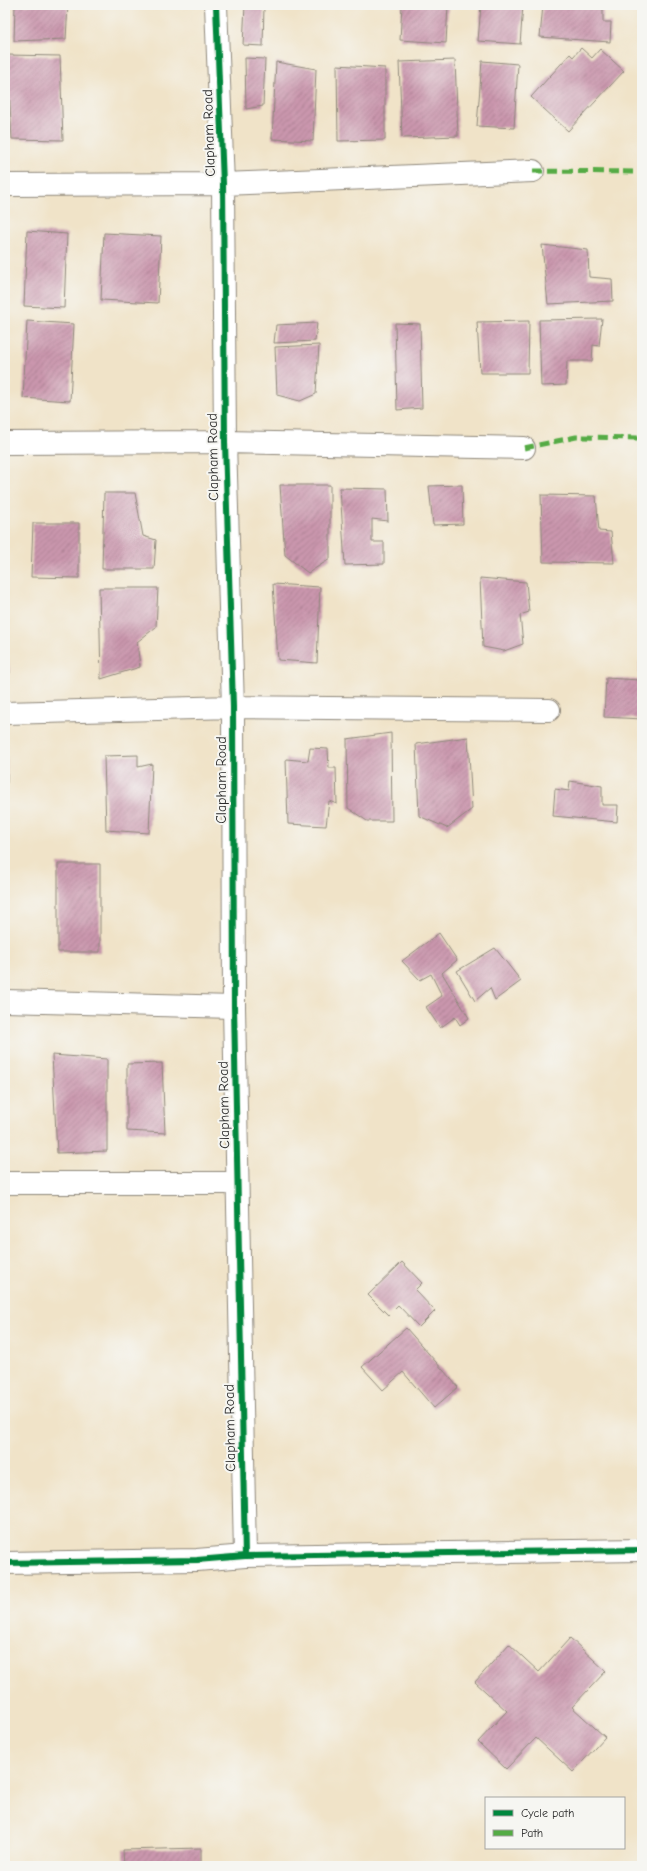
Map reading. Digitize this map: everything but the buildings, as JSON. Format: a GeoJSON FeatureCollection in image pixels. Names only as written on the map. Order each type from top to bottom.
{"type":"FeatureCollection","features":[{"type":"Feature","properties":{"kind":"street","name":"Clapham Road"},"geometry":{"type":"LineString","coordinates":[[216,5],[223,184],[224,442],[233,707],[234,1007],[245,1556]]}},
{"type":"Feature","properties":{"kind":"street"},"geometry":{"type":"LineString","coordinates":[[5,185],[223,184],[533,170]]}},
{"type":"Feature","properties":{"kind":"street"},"geometry":{"type":"LineString","coordinates":[[5,443],[224,442],[524,448]]}},
{"type":"Feature","properties":{"kind":"street"},"geometry":{"type":"LineString","coordinates":[[5,713],[233,707],[549,710]]}},
{"type":"Feature","properties":{"kind":"street"},"geometry":{"type":"LineString","coordinates":[[5,1001],[234,1007]]}},
{"type":"Feature","properties":{"kind":"street"},"geometry":{"type":"LineString","coordinates":[[5,1183],[237,1183]]}},
{"type":"Feature","properties":{"kind":"street"},"geometry":{"type":"LineString","coordinates":[[5,1563],[197,1560],[245,1556],[642,1550]]}},
{"type":"Feature","properties":{"kind":"marked path"},"geometry":{"type":"LineString","coordinates":[[533,171],[642,172]]}},
{"type":"Feature","properties":{"kind":"marked path"},"geometry":{"type":"LineString","coordinates":[[524,448],[576,437],[642,438]]}},
{"type":"Feature","properties":{"kind":"cycle path"},"geometry":{"type":"LineString","coordinates":[[216,5],[223,184],[225,442],[233,707],[234,1007],[245,1556]]}},
{"type":"Feature","properties":{"kind":"cycle path"},"geometry":{"type":"LineString","coordinates":[[5,1563],[197,1560],[245,1556],[642,1550]]}}]}
